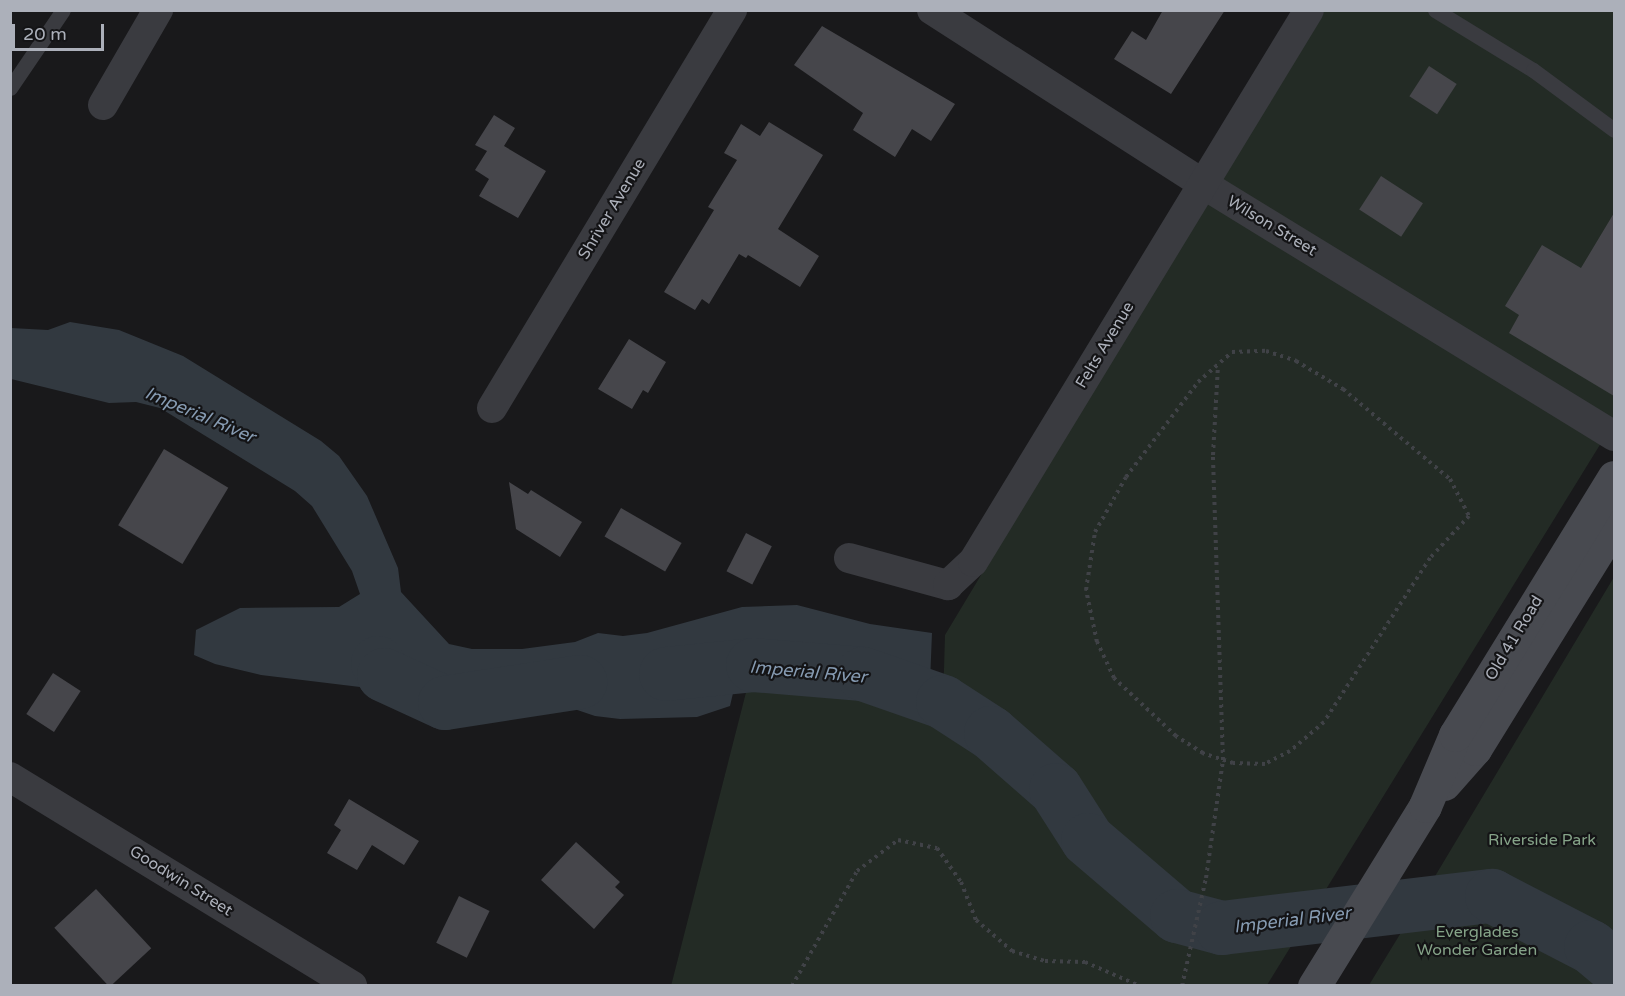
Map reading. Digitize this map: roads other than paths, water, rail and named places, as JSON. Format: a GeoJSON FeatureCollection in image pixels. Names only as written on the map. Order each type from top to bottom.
{"type":"FeatureCollection","features":[{"type":"Feature","properties":{"kind":"street"},"geometry":{"type":"LineString","coordinates":[[103,105],[158,10]]}},
{"type":"Feature","properties":{"kind":"street","name":"Shriver Avenue"},"geometry":{"type":"LineString","coordinates":[[492,408],[732,10]]}},
{"type":"Feature","properties":{"kind":"street","name":"Wilson Street"},"geometry":{"type":"LineString","coordinates":[[932,10],[1203,184],[1614,436]]}},
{"type":"Feature","properties":{"kind":"street","name":"Felts Avenue"},"geometry":{"type":"LineString","coordinates":[[849,558],[948,585],[973,562],[1309,10]]}},
{"type":"Feature","properties":{"kind":"street","name":"Old 41 Road"},"geometry":{"type":"LineString","coordinates":[[1315,984],[1425,806],[1455,735],[1614,477]]}},
{"type":"Feature","properties":{"kind":"street","name":"Old 41 Road"},"geometry":{"type":"LineString","coordinates":[[1425,806],[1475,749],[1614,525]]}},
{"type":"Feature","properties":{"kind":"street","name":"Goodwin Street"},"geometry":{"type":"LineString","coordinates":[[10,777],[352,986]]}},
{"type":"Feature","properties":{"kind":"lane"},"geometry":{"type":"LineString","coordinates":[[10,88],[63,10]]}},
{"type":"Feature","properties":{"kind":"lane"},"geometry":{"type":"LineString","coordinates":[[1435,10],[1533,70],[1614,130]]}},
{"type":"Feature","properties":{"kind":"water"},"geometry":{"type":"Polygon","coordinates":[[[70,322],[119,330],[183,356],[321,441],[339,456],[367,496],[398,568],[401,592],[449,644],[472,649],[522,649],[575,642],[598,633],[623,636],[647,633],[742,607],[797,605],[870,624],[932,633],[930,682],[865,659],[751,651],[741,659],[730,706],[697,717],[620,719],[595,716],[530,694],[504,691],[408,703],[383,701],[360,687],[261,675],[215,664],[194,655],[196,630],[240,608],[339,607],[360,594],[352,571],[312,506],[295,491],[160,408],[136,402],[109,403],[11,379],[11,328],[48,330],[70,322]]]}},
{"type":"Feature","properties":{"kind":"waterway","name":"Imperial River"},"geometry":{"type":"LineString","coordinates":[[378,663],[384,675],[445,703],[580,682]]}},
{"type":"Feature","properties":{"kind":"waterway","name":"Imperial River"},"geometry":{"type":"LineString","coordinates":[[666,674],[753,665],[863,674],[943,702],[991,733],[1056,790],[1088,840],[1177,916],[1222,928],[1492,896],[1591,947],[1614,966]]}},
{"type":"Feature","properties":{"kind":"park label","name":"Riverside Park"},"geometry":{"type":"Point","coordinates":[1542,840]}},
{"type":"Feature","properties":{"kind":"park label","name":"Everglades Wonder Garden"},"geometry":{"type":"Point","coordinates":[1477,941]}}]}
